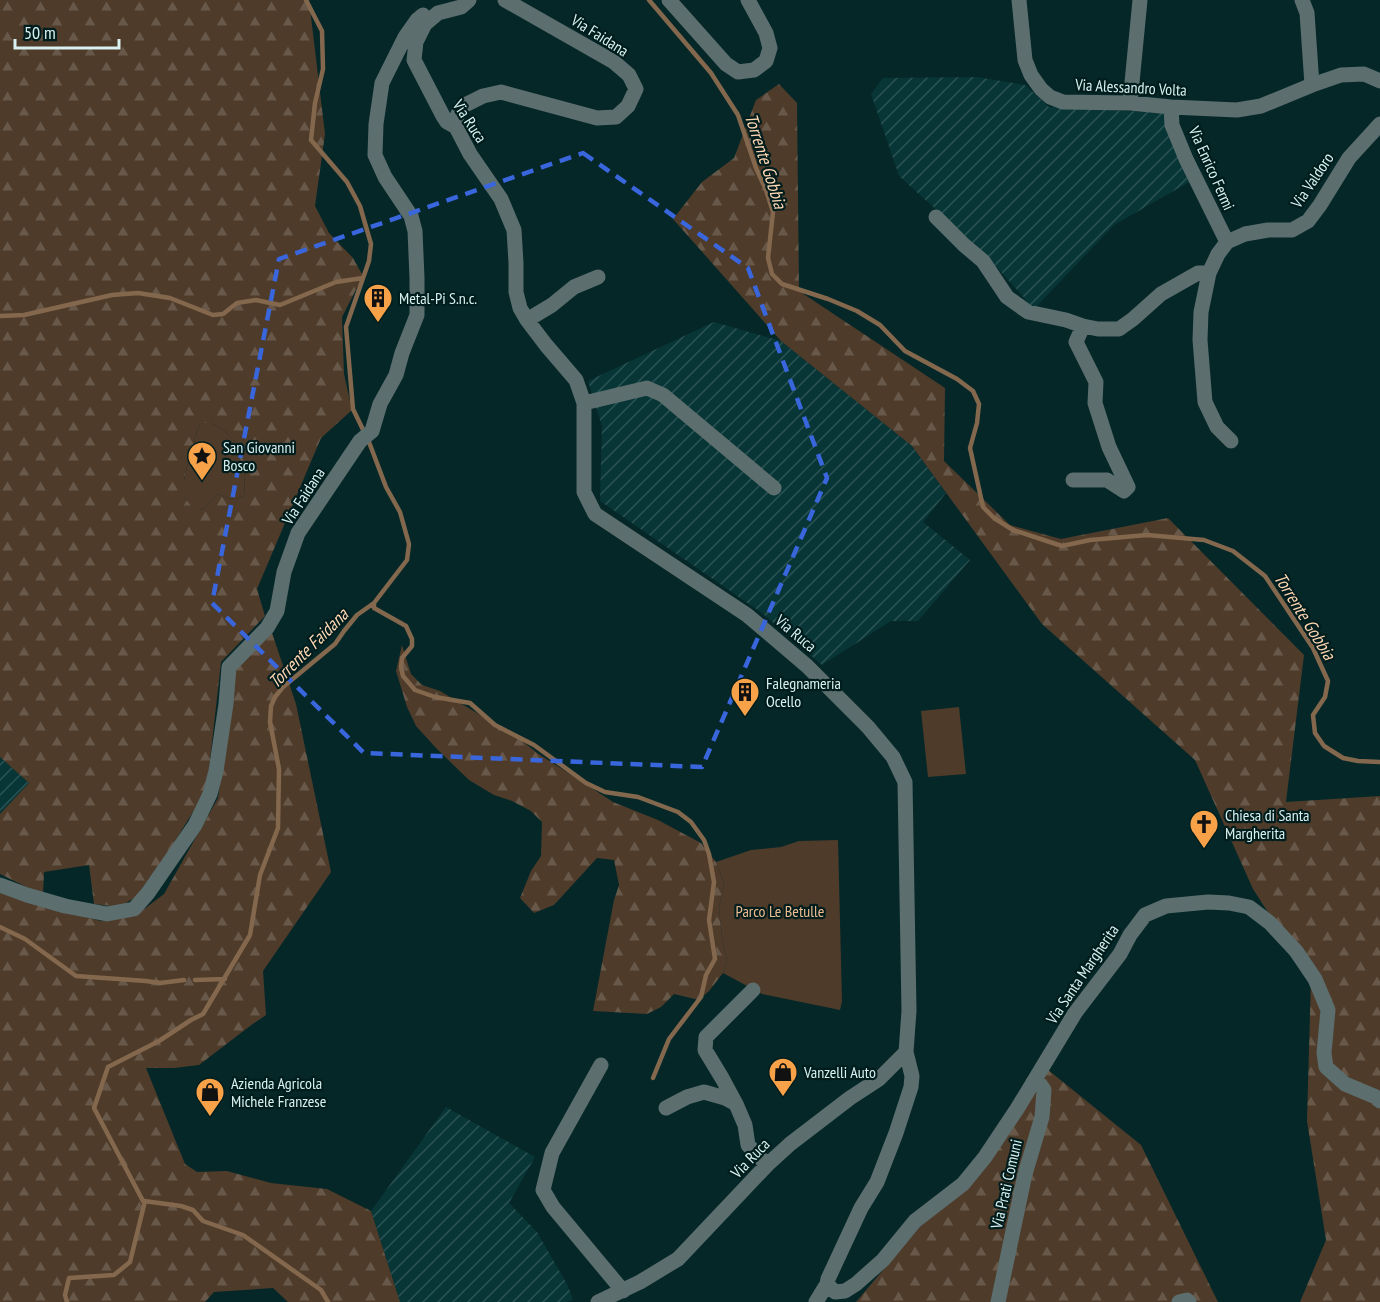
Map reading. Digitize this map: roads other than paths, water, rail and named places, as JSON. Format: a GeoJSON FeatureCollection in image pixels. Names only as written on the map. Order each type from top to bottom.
{"type":"FeatureCollection","features":[{"type":"Feature","properties":{"kind":"street","name":"Via Faidana"},"geometry":{"type":"LineString","coordinates":[[0,885],[65,906],[107,914],[134,909],[148,893],[195,825],[210,794],[216,771],[229,667],[267,628],[277,611],[284,572],[298,533],[366,436],[396,375],[417,315],[415,231],[411,216],[385,177],[375,155],[376,124],[382,83],[405,37],[417,20],[433,7],[454,1],[471,0]]}},
{"type":"Feature","properties":{"kind":"street","name":"Via Ruca"},"geometry":{"type":"LineString","coordinates":[[471,0],[461,7],[438,13],[425,24],[416,42],[414,60],[443,116],[447,122],[456,127],[470,154],[501,199],[514,230],[516,292],[520,308],[546,345],[576,380],[584,403],[584,492],[595,514],[747,615],[807,666],[868,727],[893,757],[905,782],[909,1011],[906,1052],[912,1076],[911,1087],[877,1182],[861,1208],[828,1279],[828,1284]]}},
{"type":"Feature","properties":{"kind":"street","name":"Via Faidana"},"geometry":{"type":"LineString","coordinates":[[456,127],[456,119],[461,107],[483,96],[501,92],[597,118],[616,117],[628,106],[636,90],[629,75],[614,62],[505,0]]}},
{"type":"Feature","properties":{"kind":"street"},"geometry":{"type":"LineString","coordinates":[[669,0],[726,64],[738,72],[754,70],[766,61],[770,48],[766,33],[748,0]]}},
{"type":"Feature","properties":{"kind":"street","name":"Via Alessandro Volta"},"geometry":{"type":"LineString","coordinates":[[1019,0],[1025,60],[1030,75],[1050,97],[1063,102],[1130,103],[1237,110],[1261,106],[1341,75],[1364,74],[1380,81]]}},
{"type":"Feature","properties":{"kind":"street"},"geometry":{"type":"LineString","coordinates":[[1130,103],[1140,0]]}},
{"type":"Feature","properties":{"kind":"street"},"geometry":{"type":"LineString","coordinates":[[1302,0],[1307,13],[1312,85]]}},
{"type":"Feature","properties":{"kind":"street","name":"Via Enrico Fermi"},"geometry":{"type":"LineString","coordinates":[[1171,107],[1172,125],[1186,159],[1227,242]]}},
{"type":"Feature","properties":{"kind":"street","name":"Via Valdoro"},"geometry":{"type":"LineString","coordinates":[[1227,242],[1245,234],[1268,230],[1292,230],[1308,221],[1349,158],[1380,124]]}},
{"type":"Feature","properties":{"kind":"street"},"geometry":{"type":"LineString","coordinates":[[936,217],[982,261],[1008,297],[1028,312],[1083,326],[1098,329],[1119,328],[1133,319],[1161,294],[1198,273],[1209,273]]}},
{"type":"Feature","properties":{"kind":"street"},"geometry":{"type":"LineString","coordinates":[[1227,242],[1209,273],[1201,312],[1200,330],[1205,402],[1217,427],[1231,441]]}},
{"type":"Feature","properties":{"kind":"street"},"geometry":{"type":"LineString","coordinates":[[527,320],[552,305],[574,287],[598,277]]}},
{"type":"Feature","properties":{"kind":"street"},"geometry":{"type":"LineString","coordinates":[[1072,480],[1107,480],[1124,491],[1128,487],[1109,447],[1095,403],[1095,382],[1076,342],[1083,326]]}},
{"type":"Feature","properties":{"kind":"street"},"geometry":{"type":"LineString","coordinates":[[584,403],[647,388],[663,395],[774,488]]}},
{"type":"Feature","properties":{"kind":"street","name":"Via Santa Margherita"},"geometry":{"type":"LineString","coordinates":[[828,1284],[834,1292],[845,1291],[856,1284],[883,1260],[915,1221],[963,1184],[985,1157],[1075,1013],[1120,954],[1130,935],[1145,915],[1166,906],[1208,902],[1229,903],[1249,907],[1270,923],[1296,951],[1315,979],[1328,1010],[1324,1053],[1326,1068],[1345,1084],[1376,1097],[1380,1101]]}},
{"type":"Feature","properties":{"kind":"street"},"geometry":{"type":"LineString","coordinates":[[753,990],[706,1037],[705,1050],[736,1104],[745,1125],[748,1145],[767,1165]]}},
{"type":"Feature","properties":{"kind":"street","name":"Via Ruca"},"geometry":{"type":"LineString","coordinates":[[598,1302],[640,1282],[678,1259],[767,1165],[790,1144],[879,1079],[906,1052]]}},
{"type":"Feature","properties":{"kind":"street"},"geometry":{"type":"LineString","coordinates":[[601,1065],[552,1153],[543,1190],[553,1207],[623,1291]]}},
{"type":"Feature","properties":{"kind":"street","name":"Via Prati Comuni"},"geometry":{"type":"LineString","coordinates":[[998,1302],[1025,1174],[1041,1117],[1044,1090],[1041,1084],[1033,1082]]}},
{"type":"Feature","properties":{"kind":"street"},"geometry":{"type":"LineString","coordinates":[[666,1108],[687,1097],[704,1092],[726,1098],[736,1104]]}},
{"type":"Feature","properties":{"kind":"street"},"geometry":{"type":"LineString","coordinates":[[816,1302],[828,1284]]}},
{"type":"Feature","properties":{"kind":"street"},"geometry":{"type":"LineString","coordinates":[[1179,1302],[1187,1300],[1189,1302]]}},
{"type":"Feature","properties":{"kind":"waterway","name":"Torrente Faidana"},"geometry":{"type":"LineString","coordinates":[[67,1302],[65,1295],[69,1278],[114,1275],[130,1262],[145,1201],[94,1108],[108,1067],[159,1041],[203,1014],[250,935],[260,875],[278,828],[279,769],[270,722],[271,706],[275,697],[283,687],[335,644],[357,615],[374,603],[407,560],[409,544],[400,512],[386,487],[369,442],[353,409],[346,327],[369,261],[371,244],[360,206],[347,182],[311,140],[315,103],[323,69],[322,31],[306,0]]}},
{"type":"Feature","properties":{"kind":"waterway","name":"Torrente Gobbia"},"geometry":{"type":"LineString","coordinates":[[649,0],[711,73],[738,115],[773,212],[768,258],[772,274],[782,284],[857,311],[880,325],[905,351],[957,379],[973,391],[979,404],[977,423],[970,448],[983,507],[994,518],[1013,530],[1062,546],[1090,540],[1147,535],[1204,540],[1233,551],[1265,576],[1313,648],[1328,681],[1325,697],[1313,715],[1315,733],[1324,746],[1343,758],[1380,762]]}},
{"type":"Feature","properties":{"kind":"waterway"},"geometry":{"type":"LineString","coordinates":[[0,316],[24,315],[112,295],[138,293],[170,298],[213,315],[223,314],[237,303],[256,300],[280,305],[336,282],[363,278]]}},
{"type":"Feature","properties":{"kind":"waterway"},"geometry":{"type":"LineString","coordinates":[[374,603],[374,608],[406,626],[412,639],[412,646],[402,658],[401,667],[403,676],[415,690],[435,697],[470,703],[495,725],[534,745],[586,783],[605,792],[638,797],[678,812],[691,822],[704,840],[714,882],[709,920],[715,959],[706,975],[701,997],[669,1039],[653,1078]]}},
{"type":"Feature","properties":{"kind":"waterway"},"geometry":{"type":"LineString","coordinates":[[0,927],[25,939],[76,976],[160,983],[184,980]]}},
{"type":"Feature","properties":{"kind":"waterway"},"geometry":{"type":"LineString","coordinates":[[195,980],[225,979]]}},
{"type":"Feature","properties":{"kind":"waterway"},"geometry":{"type":"LineString","coordinates":[[144,1201],[193,1210],[203,1221],[243,1235],[321,1290],[328,1302]]}},
{"type":"Feature","properties":{"kind":"place","name":"Metal-Pi S.n.c."},"geometry":{"type":"Point","coordinates":[378,324]}},
{"type":"Feature","properties":{"kind":"place","name":"San Giovanni Bosco"},"geometry":{"type":"Point","coordinates":[202,482]}},
{"type":"Feature","properties":{"kind":"place","name":"Falegnameria Ocello"},"geometry":{"type":"Point","coordinates":[745,718]}},
{"type":"Feature","properties":{"kind":"place","name":"Chiesa di Santa Margherita"},"geometry":{"type":"Point","coordinates":[1204,850]}},
{"type":"Feature","properties":{"kind":"place","name":"Vanzelli Auto"},"geometry":{"type":"Point","coordinates":[783,1098]}},
{"type":"Feature","properties":{"kind":"place","name":"Azienda Agricola Michele Franzese"},"geometry":{"type":"Point","coordinates":[210,1118]}},
{"type":"Feature","properties":{"kind":"park label","name":"Parco Le Betulle"},"geometry":{"type":"Point","coordinates":[780,911]}}]}
